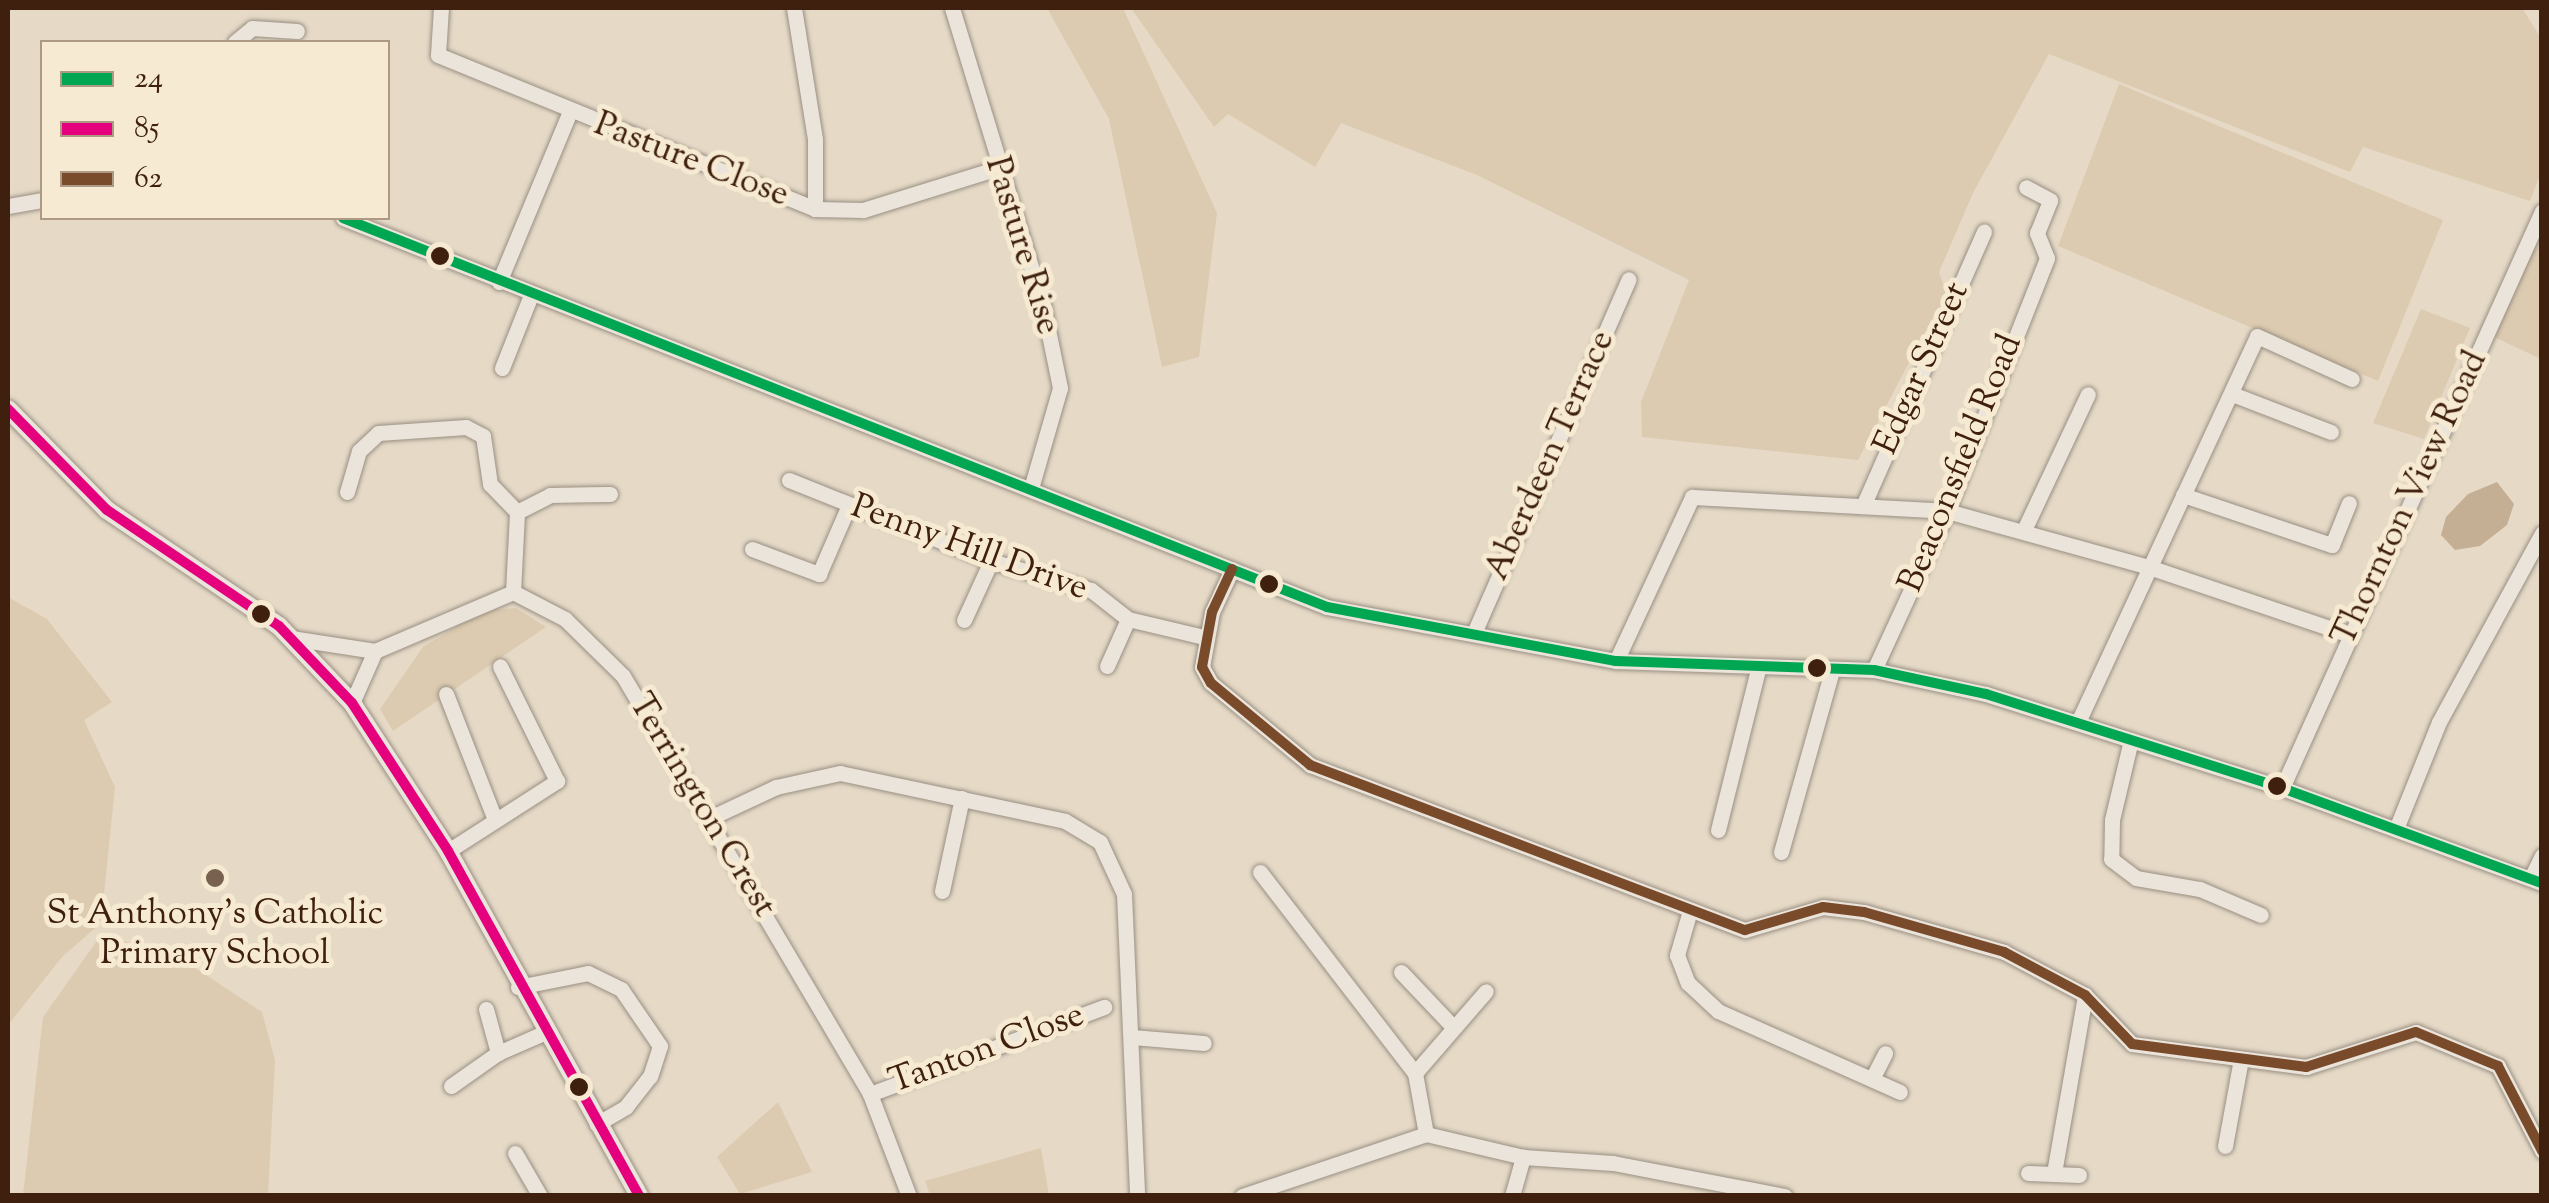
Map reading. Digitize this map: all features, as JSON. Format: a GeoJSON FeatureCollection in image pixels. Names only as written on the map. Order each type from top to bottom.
{"type":"FeatureCollection","features":[{"type":"Feature","properties":{"kind":"street","name":"Pasture Close"},"geometry":{"type":"LineString","coordinates":[[441,8],[438,55],[569,114],[815,209],[863,210],[998,168]]}},
{"type":"Feature","properties":{"kind":"street"},"geometry":{"type":"LineString","coordinates":[[794,8],[815,138],[815,209]]}},
{"type":"Feature","properties":{"kind":"street","name":"Pasture Rise"},"geometry":{"type":"LineString","coordinates":[[952,8],[1043,305],[1060,388],[1032,486]]}},
{"type":"Feature","properties":{"kind":"street"},"geometry":{"type":"LineString","coordinates":[[237,40],[252,28],[297,31]]}},
{"type":"Feature","properties":{"kind":"street"},"geometry":{"type":"LineString","coordinates":[[499,282],[569,114]]}},
{"type":"Feature","properties":{"kind":"street","name":"Beaconsfield Road"},"geometry":{"type":"LineString","coordinates":[[1874,670],[1947,511],[2047,258],[2037,232],[2050,200],[2026,187]]}},
{"type":"Feature","properties":{"kind":"street"},"geometry":{"type":"LineString","coordinates":[[8,206],[40,200]]}},
{"type":"Feature","properties":{"kind":"street","name":"Thornton View Road"},"geometry":{"type":"LineString","coordinates":[[2282,788],[2347,634],[2413,504],[2542,211]]}},
{"type":"Feature","properties":{"kind":"street"},"geometry":{"type":"LineString","coordinates":[[348,220],[531,295],[1032,486],[1327,607],[1616,661],[1758,669],[1874,670],[2078,722],[2282,788],[2536,880],[2542,855]]}},
{"type":"Feature","properties":{"kind":"street","name":"Edgar Street"},"geometry":{"type":"LineString","coordinates":[[1863,506],[1984,232]]}},
{"type":"Feature","properties":{"kind":"street","name":"Aberdeen Terrace"},"geometry":{"type":"LineString","coordinates":[[1474,633],[1629,278]]}},
{"type":"Feature","properties":{"kind":"street"},"geometry":{"type":"LineString","coordinates":[[502,368],[531,295]]}},
{"type":"Feature","properties":{"kind":"street"},"geometry":{"type":"LineString","coordinates":[[2078,722],[2257,336],[2352,378]]}},
{"type":"Feature","properties":{"kind":"street"},"geometry":{"type":"LineString","coordinates":[[2024,530],[2088,394]]}},
{"type":"Feature","properties":{"kind":"street"},"geometry":{"type":"LineString","coordinates":[[2232,394],[2332,432]]}},
{"type":"Feature","properties":{"kind":"street"},"geometry":{"type":"LineString","coordinates":[[11,420],[106,510],[290,638],[352,703],[448,851],[518,987],[639,1196]]}},
{"type":"Feature","properties":{"kind":"street"},"geometry":{"type":"LineString","coordinates":[[290,638],[375,651],[513,592],[516,512],[490,484],[483,436],[466,427],[378,432],[358,451],[348,492]]}},
{"type":"Feature","properties":{"kind":"street","name":"Penny Hill Drive"},"geometry":{"type":"LineString","coordinates":[[789,480],[991,561],[1092,590],[1128,619],[1204,637]]}},
{"type":"Feature","properties":{"kind":"street"},"geometry":{"type":"LineString","coordinates":[[516,512],[550,495],[610,494]]}},
{"type":"Feature","properties":{"kind":"street"},"geometry":{"type":"LineString","coordinates":[[2183,496],[2332,545],[2349,503]]}},
{"type":"Feature","properties":{"kind":"street"},"geometry":{"type":"LineString","coordinates":[[1616,661],[1692,497],[1947,511],[2150,567],[2347,634]]}},
{"type":"Feature","properties":{"kind":"street"},"geometry":{"type":"LineString","coordinates":[[752,548],[820,574],[849,504]]}},
{"type":"Feature","properties":{"kind":"street"},"geometry":{"type":"LineString","coordinates":[[2396,830],[2439,722],[2542,533]]}},
{"type":"Feature","properties":{"kind":"street"},"geometry":{"type":"LineString","coordinates":[[964,620],[991,561]]}},
{"type":"Feature","properties":{"kind":"street"},"geometry":{"type":"LineString","coordinates":[[1232,569],[1204,637],[1202,667],[1211,683],[1310,765],[1688,914],[1745,930],[1823,908],[1864,912],[2004,952],[2085,995],[2132,1044],[2306,1068],[2416,1032],[2498,1066],[2542,1151]]}},
{"type":"Feature","properties":{"kind":"street","name":"Terrington Crest"},"geometry":{"type":"LineString","coordinates":[[513,592],[565,619],[623,676],[712,818],[870,1094],[908,1196]]}},
{"type":"Feature","properties":{"kind":"street"},"geometry":{"type":"LineString","coordinates":[[1107,666],[1128,619]]}},
{"type":"Feature","properties":{"kind":"street"},"geometry":{"type":"LineString","coordinates":[[352,703],[375,651]]}},
{"type":"Feature","properties":{"kind":"street"},"geometry":{"type":"LineString","coordinates":[[448,851],[556,781],[500,666]]}},
{"type":"Feature","properties":{"kind":"street"},"geometry":{"type":"LineString","coordinates":[[1718,830],[1758,669]]}},
{"type":"Feature","properties":{"kind":"street"},"geometry":{"type":"LineString","coordinates":[[1781,852],[1832,670]]}},
{"type":"Feature","properties":{"kind":"street"},"geometry":{"type":"LineString","coordinates":[[446,694],[494,820]]}},
{"type":"Feature","properties":{"kind":"street"},"geometry":{"type":"LineString","coordinates":[[2131,740],[2112,820],[2111,859],[2136,878],[2200,889],[2261,916]]}},
{"type":"Feature","properties":{"kind":"street"},"geometry":{"type":"LineString","coordinates":[[712,818],[776,786],[840,773],[1065,821],[1100,842],[1124,894],[1137,1196]]}},
{"type":"Feature","properties":{"kind":"street"},"geometry":{"type":"LineString","coordinates":[[942,891],[962,798]]}},
{"type":"Feature","properties":{"kind":"street"},"geometry":{"type":"LineString","coordinates":[[1260,872],[1415,1073],[1426,1134]]}},
{"type":"Feature","properties":{"kind":"street"},"geometry":{"type":"LineString","coordinates":[[1688,914],[1677,954],[1688,983],[1718,1011],[1900,1092]]}},
{"type":"Feature","properties":{"kind":"street"},"geometry":{"type":"LineString","coordinates":[[1401,972],[1453,1027]]}},
{"type":"Feature","properties":{"kind":"street"},"geometry":{"type":"LineString","coordinates":[[518,987],[588,973],[620,989],[660,1046],[650,1076],[626,1107],[596,1124]]}},
{"type":"Feature","properties":{"kind":"street"},"geometry":{"type":"LineString","coordinates":[[1415,1073],[1486,991]]}},
{"type":"Feature","properties":{"kind":"street"},"geometry":{"type":"LineString","coordinates":[[2054,1173],[2085,995]]}},
{"type":"Feature","properties":{"kind":"street","name":"Tanton Close"},"geometry":{"type":"LineString","coordinates":[[870,1094],[1104,1007]]}},
{"type":"Feature","properties":{"kind":"street"},"geometry":{"type":"LineString","coordinates":[[486,1009],[498,1053]]}},
{"type":"Feature","properties":{"kind":"street"},"geometry":{"type":"LineString","coordinates":[[451,1086],[498,1053],[546,1032]]}},
{"type":"Feature","properties":{"kind":"street"},"geometry":{"type":"LineString","coordinates":[[1132,1038],[1204,1043]]}},
{"type":"Feature","properties":{"kind":"street"},"geometry":{"type":"LineString","coordinates":[[1872,1079],[1885,1053]]}},
{"type":"Feature","properties":{"kind":"street"},"geometry":{"type":"LineString","coordinates":[[2224,1146],[2240,1059]]}},
{"type":"Feature","properties":{"kind":"street"},"geometry":{"type":"LineString","coordinates":[[1242,1196],[1426,1134],[1522,1157],[1613,1163],[1785,1196]]}},
{"type":"Feature","properties":{"kind":"street"},"geometry":{"type":"LineString","coordinates":[[515,1153],[540,1196]]}},
{"type":"Feature","properties":{"kind":"street"},"geometry":{"type":"LineString","coordinates":[[1512,1196],[1522,1157]]}},
{"type":"Feature","properties":{"kind":"street"},"geometry":{"type":"LineString","coordinates":[[2028,1173],[2079,1174]]}},
{"type":"Feature","properties":{"kind":"shaded area"},"geometry":{"type":"Polygon","coordinates":[[[1047,8],[1123,8],[1217,213],[1199,357],[1162,367],[1109,119],[1047,8]]]}},
{"type":"Feature","properties":{"kind":"shaded area"},"geometry":{"type":"Polygon","coordinates":[[[1131,8],[2522,8],[2541,38],[2541,173],[2530,201],[2363,147],[2350,172],[2049,54],[1973,193],[1939,272],[1946,292],[1858,460],[1642,437],[1641,402],[1689,280],[1477,175],[1341,123],[1315,167],[1228,114],[1214,127],[1131,8]]]}},
{"type":"Feature","properties":{"kind":"shaded area"},"geometry":{"type":"Polygon","coordinates":[[[2119,84],[2443,220],[2378,381],[2058,246],[2119,84]]]}},
{"type":"Feature","properties":{"kind":"shaded area"},"geometry":{"type":"Polygon","coordinates":[[[2541,224],[2541,359],[2494,337],[2541,224]]]}},
{"type":"Feature","properties":{"kind":"shaded area"},"geometry":{"type":"Polygon","coordinates":[[[2421,309],[2470,328],[2424,439],[2373,423],[2421,309]]]}},
{"type":"Feature","properties":{"kind":"shaded area"},"geometry":{"type":"Polygon","coordinates":[[[2497,482],[2514,504],[2507,525],[2480,546],[2455,550],[2441,535],[2446,517],[2468,494],[2497,482]]]}},
{"type":"Feature","properties":{"kind":"shaded area"},"geometry":{"type":"Polygon","coordinates":[[[8,597],[47,619],[112,702],[84,720],[115,787],[101,923],[62,957],[8,1025],[8,597]]]}},
{"type":"Feature","properties":{"kind":"shaded area"},"geometry":{"type":"Polygon","coordinates":[[[516,608],[546,627],[393,731],[380,709],[423,647],[484,610],[516,608]]]}},
{"type":"Feature","properties":{"kind":"shaded area"},"geometry":{"type":"Polygon","coordinates":[[[101,935],[177,956],[262,1012],[275,1060],[268,1195],[23,1195],[43,1017],[101,935]]]}},
{"type":"Feature","properties":{"kind":"shaded area"},"geometry":{"type":"Polygon","coordinates":[[[778,1102],[812,1172],[740,1194],[717,1157],[778,1102]]]}},
{"type":"Feature","properties":{"kind":"shaded area"},"geometry":{"type":"Polygon","coordinates":[[[1041,1148],[1049,1195],[930,1195],[925,1181],[1041,1148]]]}},
{"type":"Feature","properties":{"kind":"transit line","name":"24"},"geometry":{"type":"LineString","coordinates":[[348,220],[1327,607],[1616,661],[1874,670],[1986,694],[2282,788],[2542,883]]}},
{"type":"Feature","properties":{"kind":"transit line","name":"85"},"geometry":{"type":"LineString","coordinates":[[8,409],[107,510],[279,626],[352,703],[448,851],[639,1196]]}},
{"type":"Feature","properties":{"kind":"transit line","name":"62"},"geometry":{"type":"LineString","coordinates":[[1232,569],[1212,612],[1202,667],[1211,683],[1310,765],[1745,930],[1823,907],[1864,912],[2004,952],[2085,995],[2132,1044],[2306,1067],[2416,1032],[2498,1066],[2542,1151]]}},
{"type":"Feature","properties":{"kind":"place","name":"St Anthony's Catholic Primary School"},"geometry":{"type":"Point","coordinates":[215,878]}}]}
